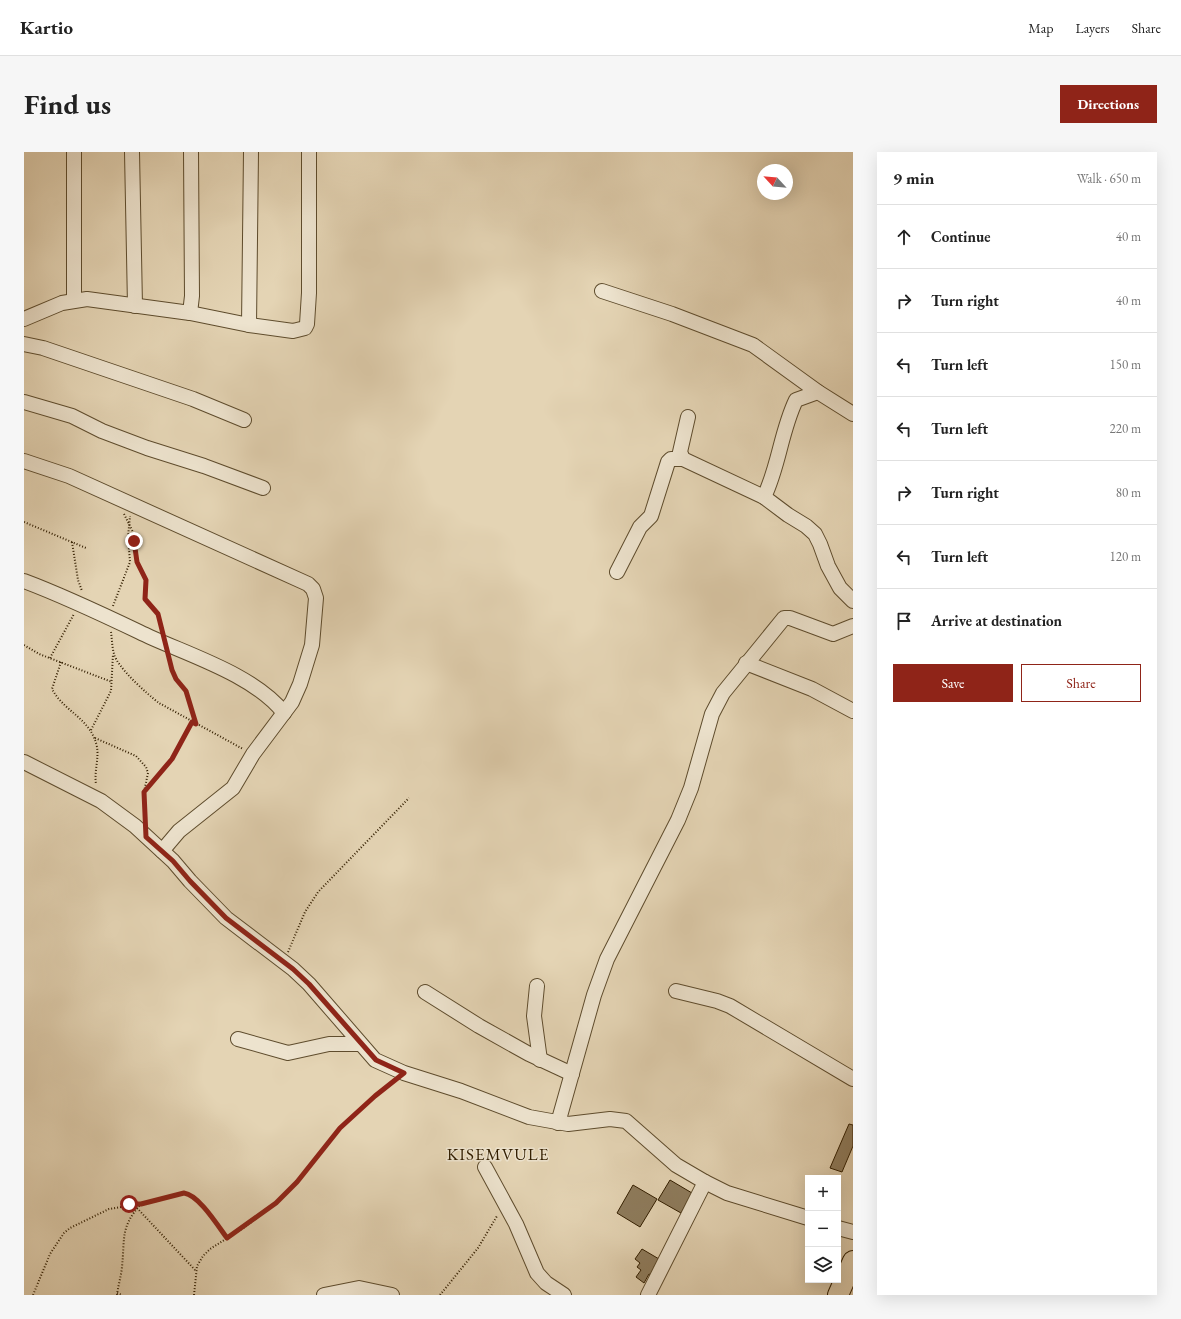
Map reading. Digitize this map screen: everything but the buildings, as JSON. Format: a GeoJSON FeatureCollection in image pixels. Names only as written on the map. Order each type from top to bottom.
{"type":"FeatureCollection","features":[{"type":"Feature","properties":{"kind":"highway"},"geometry":{"type":"LineString","coordinates":[[838,1295],[853,1261]]}},
{"type":"Feature","properties":{"kind":"street"},"geometry":{"type":"LineString","coordinates":[[74,152],[74,300]]}},
{"type":"Feature","properties":{"kind":"street"},"geometry":{"type":"LineString","coordinates":[[132,152],[135,306]]}},
{"type":"Feature","properties":{"kind":"street"},"geometry":{"type":"LineString","coordinates":[[190,313],[192,296],[191,152]]}},
{"type":"Feature","properties":{"kind":"street"},"geometry":{"type":"LineString","coordinates":[[249,325],[251,152]]}},
{"type":"Feature","properties":{"kind":"street"},"geometry":{"type":"LineString","coordinates":[[24,319],[48,308],[74,300],[87,299],[190,313],[249,325],[293,330],[306,327],[309,293],[309,152]]}},
{"type":"Feature","properties":{"kind":"street"},"geometry":{"type":"LineString","coordinates":[[602,291],[672,314],[753,345],[818,392],[853,414]]}},
{"type":"Feature","properties":{"kind":"street"},"geometry":{"type":"LineString","coordinates":[[24,344],[43,348],[193,400],[244,420]]}},
{"type":"Feature","properties":{"kind":"street"},"geometry":{"type":"LineString","coordinates":[[764,497],[774,474],[784,431],[796,400],[818,392]]}},
{"type":"Feature","properties":{"kind":"street"},"geometry":{"type":"LineString","coordinates":[[24,402],[72,416],[102,431],[146,448],[204,466],[263,488]]}},
{"type":"Feature","properties":{"kind":"street"},"geometry":{"type":"LineString","coordinates":[[683,459],[680,452],[688,417]]}},
{"type":"Feature","properties":{"kind":"street"},"geometry":{"type":"LineString","coordinates":[[617,572],[640,527],[651,516],[668,462],[671,459],[683,459],[764,497],[811,530],[820,544],[828,566],[840,588],[853,601]]}},
{"type":"Feature","properties":{"kind":"street"},"geometry":{"type":"LineString","coordinates":[[24,461],[69,476],[308,584],[313,589],[316,598],[316,614],[312,645],[300,684],[292,702],[253,754],[232,788],[179,832],[162,851]]}},
{"type":"Feature","properties":{"kind":"street"},"geometry":{"type":"LineString","coordinates":[[24,581],[209,662],[246,682],[268,697],[284,713]]}},
{"type":"Feature","properties":{"kind":"street"},"geometry":{"type":"LineString","coordinates":[[558,1123],[594,995],[607,959],[678,820],[691,788],[712,714],[717,703],[746,663],[784,618],[790,618],[828,633],[836,634],[853,626]]}},
{"type":"Feature","properties":{"kind":"street"},"geometry":{"type":"LineString","coordinates":[[746,663],[812,689],[853,712]]}},
{"type":"Feature","properties":{"kind":"street"},"geometry":{"type":"LineString","coordinates":[[24,762],[101,801],[121,814],[162,851],[226,918],[284,962],[309,984],[360,1044],[376,1060],[404,1073],[462,1091],[530,1117],[558,1123],[610,1119],[626,1121],[676,1165],[706,1182],[727,1193],[805,1217]]}},
{"type":"Feature","properties":{"kind":"street"},"geometry":{"type":"LineString","coordinates":[[537,986],[534,1016],[540,1060]]}},
{"type":"Feature","properties":{"kind":"street"},"geometry":{"type":"LineString","coordinates":[[676,991],[717,1001],[735,1009],[853,1079]]}},
{"type":"Feature","properties":{"kind":"street"},"geometry":{"type":"LineString","coordinates":[[425,992],[479,1026],[540,1060],[572,1074]]}},
{"type":"Feature","properties":{"kind":"street"},"geometry":{"type":"LineString","coordinates":[[238,1039],[288,1053],[329,1044],[360,1044]]}},
{"type":"Feature","properties":{"kind":"street"},"geometry":{"type":"LineString","coordinates":[[485,1168],[506,1203],[537,1272],[546,1283],[564,1295]]}},
{"type":"Feature","properties":{"kind":"street"},"geometry":{"type":"LineString","coordinates":[[648,1295],[706,1182]]}},
{"type":"Feature","properties":{"kind":"street"},"geometry":{"type":"LineString","coordinates":[[841,1229],[853,1232]]}},
{"type":"Feature","properties":{"kind":"street"},"geometry":{"type":"LineString","coordinates":[[324,1295],[359,1288],[392,1295]]}},
{"type":"Feature","properties":{"kind":"path"},"geometry":{"type":"LineString","coordinates":[[114,496],[133,532],[137,562],[146,580],[145,599],[158,614],[172,670],[176,679],[186,691],[196,724]]}},
{"type":"Feature","properties":{"kind":"path"},"geometry":{"type":"LineString","coordinates":[[24,522],[86,548]]}},
{"type":"Feature","properties":{"kind":"path"},"geometry":{"type":"LineString","coordinates":[[90,730],[107,699],[112,682],[113,653],[109,618],[118,590],[130,562],[128,537],[129,523]]}},
{"type":"Feature","properties":{"kind":"path"},"geometry":{"type":"LineString","coordinates":[[50,658],[84,606],[72,542]]}},
{"type":"Feature","properties":{"kind":"path"},"geometry":{"type":"LineString","coordinates":[[24,645],[50,658],[112,682]]}},
{"type":"Feature","properties":{"kind":"path"},"geometry":{"type":"LineString","coordinates":[[113,653],[121,667],[159,703],[253,754]]}},
{"type":"Feature","properties":{"kind":"path"},"geometry":{"type":"LineString","coordinates":[[61,662],[52,689],[58,700],[81,719],[95,738],[98,749],[95,782],[101,801]]}},
{"type":"Feature","properties":{"kind":"path"},"geometry":{"type":"LineString","coordinates":[[144,792],[172,759],[192,722]]}},
{"type":"Feature","properties":{"kind":"path"},"geometry":{"type":"LineString","coordinates":[[95,738],[136,756],[142,762],[148,773],[144,792],[146,837]]}},
{"type":"Feature","properties":{"kind":"path"},"geometry":{"type":"LineString","coordinates":[[284,962],[306,912],[318,892],[409,798]]}},
{"type":"Feature","properties":{"kind":"path"},"geometry":{"type":"LineString","coordinates":[[194,1295],[196,1271],[199,1261],[203,1256],[210,1249],[276,1203],[297,1182],[340,1128],[375,1096],[404,1073]]}},
{"type":"Feature","properties":{"kind":"path"},"geometry":{"type":"LineString","coordinates":[[32,1295],[50,1254],[64,1233],[70,1228],[109,1209],[129,1204],[141,1204],[189,1193],[198,1200],[227,1238]]}},
{"type":"Feature","properties":{"kind":"path"},"geometry":{"type":"LineString","coordinates":[[440,1295],[478,1248],[506,1203]]}},
{"type":"Feature","properties":{"kind":"path"},"geometry":{"type":"LineString","coordinates":[[122,1295],[117,1294],[122,1268],[124,1232],[131,1215],[141,1204]]}},
{"type":"Feature","properties":{"kind":"path"},"geometry":{"type":"LineString","coordinates":[[138,1208],[196,1271]]}},
{"type":"Feature","properties":{"kind":"district","name":"KISEMVULE"},"geometry":{"type":"Point","coordinates":[498,1154]}},
{"type":"Feature","properties":{"kind":"route"},"geometry":{"type":"LineString","coordinates":[[129,1204],[141,1204],[189,1193],[198,1200],[227,1238],[245,1227],[276,1203],[297,1182],[340,1128],[375,1096],[404,1073],[384,1065],[371,1056],[309,984],[293,969],[226,918],[173,861],[146,837],[144,792],[172,759],[192,722],[196,724],[186,691],[178,682],[172,670],[158,614],[152,609],[145,599],[146,580],[137,562],[134,541]]}}]}
